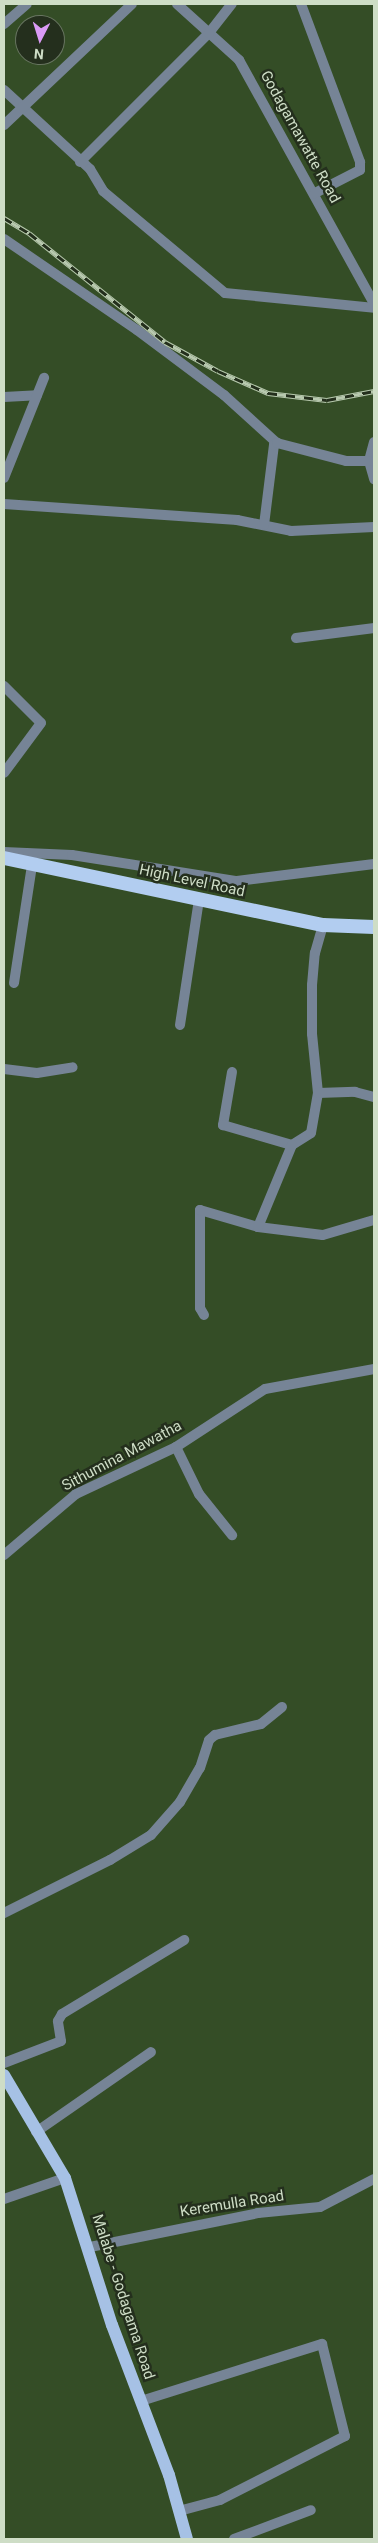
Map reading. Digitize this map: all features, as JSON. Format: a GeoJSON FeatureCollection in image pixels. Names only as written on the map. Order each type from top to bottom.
{"type":"FeatureCollection","features":[{"type":"Feature","properties":{"kind":"highway","name":"High Level Road"},"geometry":{"type":"LineString","coordinates":[[4,858],[323,925],[374,928]]}},
{"type":"Feature","properties":{"kind":"main road","name":"Malabe - Godagama Road"},"geometry":{"type":"LineString","coordinates":[[4,2075],[36,2132],[65,2178],[90,2247],[112,2325],[141,2401],[187,2539]]}},
{"type":"Feature","properties":{"kind":"street"},"geometry":{"type":"LineString","coordinates":[[4,24],[27,4]]}},
{"type":"Feature","properties":{"kind":"street"},"geometry":{"type":"LineString","coordinates":[[4,125],[132,4]]}},
{"type":"Feature","properties":{"kind":"street","name":"Godagamawatte Road"},"geometry":{"type":"LineString","coordinates":[[177,4],[239,60],[315,193],[374,304]]}},
{"type":"Feature","properties":{"kind":"street"},"geometry":{"type":"LineString","coordinates":[[80,162],[209,33],[232,4]]}},
{"type":"Feature","properties":{"kind":"street"},"geometry":{"type":"LineString","coordinates":[[301,4],[360,162],[360,170],[315,193]]}},
{"type":"Feature","properties":{"kind":"street"},"geometry":{"type":"LineString","coordinates":[[4,90],[80,162],[90,169],[102,191],[225,293],[374,308]]}},
{"type":"Feature","properties":{"kind":"street"},"geometry":{"type":"LineString","coordinates":[[4,239],[137,330],[224,395],[277,443],[346,461],[369,461]]}},
{"type":"Feature","properties":{"kind":"street"},"geometry":{"type":"LineString","coordinates":[[4,478],[44,378]]}},
{"type":"Feature","properties":{"kind":"street"},"geometry":{"type":"LineString","coordinates":[[4,397],[37,395]]}},
{"type":"Feature","properties":{"kind":"street"},"geometry":{"type":"LineString","coordinates":[[374,442],[369,461],[374,479]]}},
{"type":"Feature","properties":{"kind":"street"},"geometry":{"type":"LineString","coordinates":[[264,525],[274,445],[277,443]]}},
{"type":"Feature","properties":{"kind":"street"},"geometry":{"type":"LineString","coordinates":[[4,504],[237,520],[290,530],[374,527]]}},
{"type":"Feature","properties":{"kind":"street"},"geometry":{"type":"LineString","coordinates":[[296,638],[374,628]]}},
{"type":"Feature","properties":{"kind":"street"},"geometry":{"type":"LineString","coordinates":[[4,686],[41,723],[4,773]]}},
{"type":"Feature","properties":{"kind":"street"},"geometry":{"type":"LineString","coordinates":[[4,852],[72,854],[238,881],[374,864]]}},
{"type":"Feature","properties":{"kind":"street"},"geometry":{"type":"LineString","coordinates":[[14,983],[32,865]]}},
{"type":"Feature","properties":{"kind":"street"},"geometry":{"type":"LineString","coordinates":[[180,1025],[199,899]]}},
{"type":"Feature","properties":{"kind":"street"},"geometry":{"type":"LineString","coordinates":[[258,1227],[292,1146],[311,1133],[318,1093],[312,1034],[312,985],[315,953],[323,925]]}},
{"type":"Feature","properties":{"kind":"street"},"geometry":{"type":"LineString","coordinates":[[4,1069],[37,1072],[72,1067]]}},
{"type":"Feature","properties":{"kind":"street"},"geometry":{"type":"LineString","coordinates":[[232,1072],[223,1125],[292,1146]]}},
{"type":"Feature","properties":{"kind":"street"},"geometry":{"type":"LineString","coordinates":[[318,1093],[355,1092],[374,1097]]}},
{"type":"Feature","properties":{"kind":"street"},"geometry":{"type":"LineString","coordinates":[[204,1315],[200,1308],[200,1210],[258,1227],[323,1235],[374,1220]]}},
{"type":"Feature","properties":{"kind":"street","name":"Sithumina Mawatha"},"geometry":{"type":"LineString","coordinates":[[4,1555],[76,1494],[176,1447],[265,1389],[374,1369]]}},
{"type":"Feature","properties":{"kind":"street"},"geometry":{"type":"LineString","coordinates":[[176,1447],[199,1494],[232,1535]]}},
{"type":"Feature","properties":{"kind":"street"},"geometry":{"type":"LineString","coordinates":[[4,1913],[110,1860],[150,1835],[180,1802],[200,1768],[209,1740],[216,1735],[261,1724],[282,1707]]}},
{"type":"Feature","properties":{"kind":"street"},"geometry":{"type":"LineString","coordinates":[[4,2063],[61,2041],[58,2021],[62,2014],[184,1940]]}},
{"type":"Feature","properties":{"kind":"street"},"geometry":{"type":"LineString","coordinates":[[36,2132],[151,2052]]}},
{"type":"Feature","properties":{"kind":"street"},"geometry":{"type":"LineString","coordinates":[[4,2200],[65,2178]]}},
{"type":"Feature","properties":{"kind":"street","name":"Keremulla Road"},"geometry":{"type":"LineString","coordinates":[[90,2247],[258,2213],[320,2207],[374,2179]]}},
{"type":"Feature","properties":{"kind":"street"},"geometry":{"type":"LineString","coordinates":[[141,2401],[322,2344],[345,2436],[220,2500],[179,2511]]}},
{"type":"Feature","properties":{"kind":"street"},"geometry":{"type":"LineString","coordinates":[[234,2539],[311,2510]]}},
{"type":"Feature","properties":{"kind":"railway"},"geometry":{"type":"LineString","coordinates":[[4,218],[29,233],[165,342],[218,371],[268,393],[327,400],[374,391]]}}]}
